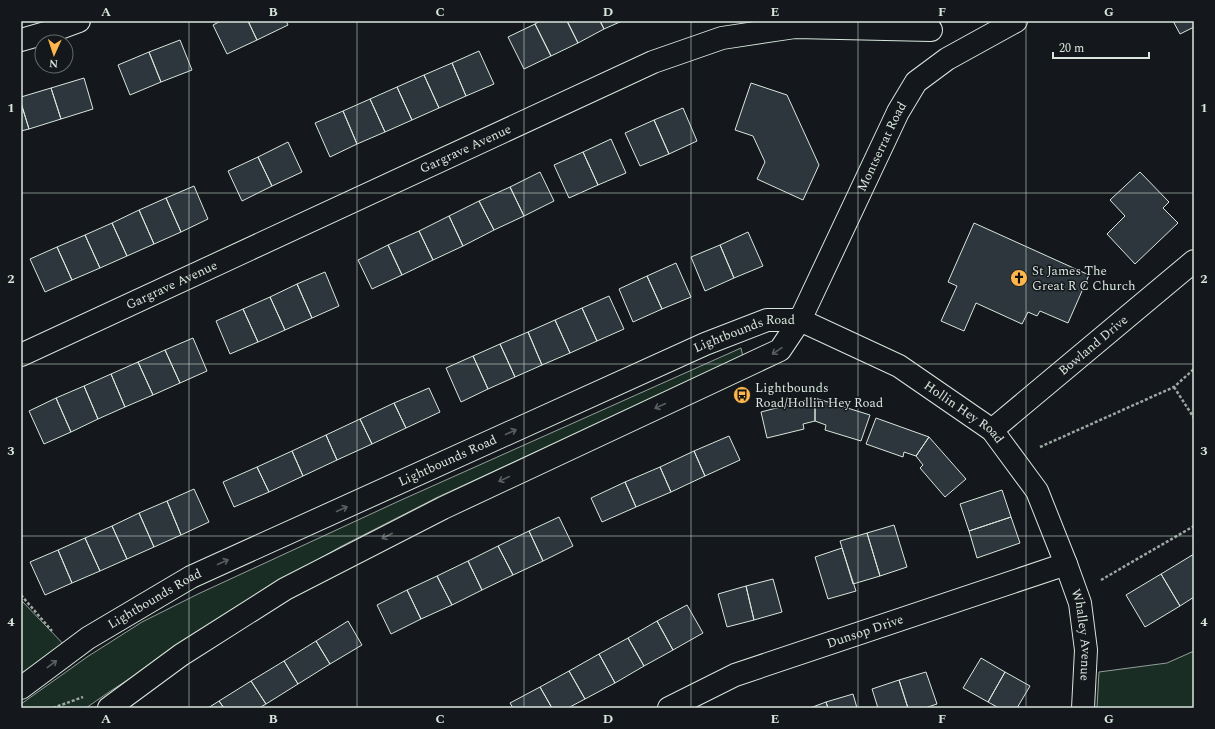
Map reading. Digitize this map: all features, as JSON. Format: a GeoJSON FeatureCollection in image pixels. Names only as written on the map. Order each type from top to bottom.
{"type":"FeatureCollection","features":[{"type":"Feature","properties":{"kind":"street"},"geometry":{"type":"LineString","coordinates":[[21,40],[79,21]]}},
{"type":"Feature","properties":{"kind":"street","name":"Montserrat Road"},"geometry":{"type":"LineString","coordinates":[[800,320],[898,112],[916,82],[947,59],[1016,21]]}},
{"type":"Feature","properties":{"kind":"street"},"geometry":{"type":"LineString","coordinates":[[929,26],[947,59]]}},
{"type":"Feature","properties":{"kind":"street","name":"Gargrave Avenue"},"geometry":{"type":"LineString","coordinates":[[21,356],[653,62],[722,38],[795,27],[929,26]]}},
{"type":"Feature","properties":{"kind":"street","name":"Bowland Drive"},"geometry":{"type":"LineString","coordinates":[[992,430],[1194,261]]}},
{"type":"Feature","properties":{"kind":"street","name":"Lightbounds Road"},"geometry":{"type":"LineString","coordinates":[[21,688],[88,638],[191,577],[705,344],[767,320],[800,320]]}},
{"type":"Feature","properties":{"kind":"street","name":"Hollin Hey Road"},"geometry":{"type":"LineString","coordinates":[[800,320],[899,366],[992,430],[1036,491],[1066,564]]}},
{"type":"Feature","properties":{"kind":"street","name":"Lightbounds Road"},"geometry":{"type":"LineString","coordinates":[[109,708],[181,654],[285,589],[443,508],[780,350],[800,320]]}},
{"type":"Feature","properties":{"kind":"street","name":"Whalley Avenue"},"geometry":{"type":"LineString","coordinates":[[1066,564],[1080,603],[1086,650],[1082,708]]}},
{"type":"Feature","properties":{"kind":"street","name":"Dunsop Drive"},"geometry":{"type":"LineString","coordinates":[[669,708],[734,675],[1066,564]]}},
{"type":"Feature","properties":{"kind":"path"},"geometry":{"type":"LineString","coordinates":[[1013,459],[1174,388],[1194,369]]}},
{"type":"Feature","properties":{"kind":"path"},"geometry":{"type":"LineString","coordinates":[[1174,388],[1194,418]]}},
{"type":"Feature","properties":{"kind":"path"},"geometry":{"type":"LineString","coordinates":[[1077,595],[1194,526]]}},
{"type":"Feature","properties":{"kind":"path"},"geometry":{"type":"LineString","coordinates":[[21,595],[70,651]]}},
{"type":"Feature","properties":{"kind":"green space"},"geometry":{"type":"Polygon","coordinates":[[[741,348],[743,357],[438,497],[340,547],[267,589],[86,708],[21,708],[21,704],[87,657],[142,622],[198,594],[399,501],[741,348]]]}},
{"type":"Feature","properties":{"kind":"green space"},"geometry":{"type":"Polygon","coordinates":[[[21,600],[70,651],[21,689],[21,600]]]}},
{"type":"Feature","properties":{"kind":"green space"},"geometry":{"type":"Polygon","coordinates":[[[1194,651],[1194,708],[1097,708],[1099,672],[1167,663],[1194,651]]]}},
{"type":"Feature","properties":{"kind":"building"},"geometry":{"type":"Polygon","coordinates":[[[221,21],[248,21],[257,40],[227,54],[213,25],[221,21]]]}},
{"type":"Feature","properties":{"kind":"building"},"geometry":{"type":"Polygon","coordinates":[[[248,21],[286,21],[288,25],[257,40],[248,21]]]}},
{"type":"Feature","properties":{"kind":"building"},"geometry":{"type":"Polygon","coordinates":[[[540,21],[567,21],[578,43],[551,56],[535,24],[540,21]]]}},
{"type":"Feature","properties":{"kind":"building"},"geometry":{"type":"Polygon","coordinates":[[[567,21],[600,21],[604,29],[578,43],[567,21]]]}},
{"type":"Feature","properties":{"kind":"building"},"geometry":{"type":"Polygon","coordinates":[[[600,21],[622,21],[604,29],[600,21]]]}},
{"type":"Feature","properties":{"kind":"building"},"geometry":{"type":"Polygon","coordinates":[[[1173,21],[1194,21],[1194,27],[1180,34],[1173,21]]]}},
{"type":"Feature","properties":{"kind":"building"},"geometry":{"type":"Polygon","coordinates":[[[535,24],[551,56],[524,69],[508,37],[535,24]]]}},
{"type":"Feature","properties":{"kind":"building"},"geometry":{"type":"Polygon","coordinates":[[[180,40],[192,70],[161,82],[149,52],[180,40]]]}},
{"type":"Feature","properties":{"kind":"building"},"geometry":{"type":"Polygon","coordinates":[[[479,51],[494,84],[466,96],[452,63],[479,51]]]}},
{"type":"Feature","properties":{"kind":"building"},"geometry":{"type":"Polygon","coordinates":[[[149,52],[161,82],[130,95],[118,65],[149,52]]]}},
{"type":"Feature","properties":{"kind":"building"},"geometry":{"type":"Polygon","coordinates":[[[452,63],[466,96],[439,108],[424,75],[452,63]]]}},
{"type":"Feature","properties":{"kind":"building"},"geometry":{"type":"Polygon","coordinates":[[[424,75],[439,108],[412,120],[397,87],[424,75]]]}},
{"type":"Feature","properties":{"kind":"building"},"geometry":{"type":"Polygon","coordinates":[[[84,78],[93,109],[61,119],[51,88],[84,78]]]}},
{"type":"Feature","properties":{"kind":"building"},"geometry":{"type":"Polygon","coordinates":[[[751,83],[787,95],[819,165],[803,200],[757,179],[765,162],[753,136],[735,130],[751,83]]]}},
{"type":"Feature","properties":{"kind":"building"},"geometry":{"type":"Polygon","coordinates":[[[397,87],[412,120],[385,132],[370,99],[397,87]]]}},
{"type":"Feature","properties":{"kind":"building"},"geometry":{"type":"Polygon","coordinates":[[[51,88],[61,119],[29,129],[21,103],[21,97],[51,88]]]}},
{"type":"Feature","properties":{"kind":"building"},"geometry":{"type":"Polygon","coordinates":[[[370,99],[385,132],[357,144],[343,111],[370,99]]]}},
{"type":"Feature","properties":{"kind":"building"},"geometry":{"type":"Polygon","coordinates":[[[21,103],[29,129],[21,131],[21,103]]]}},
{"type":"Feature","properties":{"kind":"building"},"geometry":{"type":"Polygon","coordinates":[[[683,108],[697,141],[669,154],[654,120],[683,108]]]}},
{"type":"Feature","properties":{"kind":"building"},"geometry":{"type":"Polygon","coordinates":[[[343,111],[357,144],[330,157],[315,123],[343,111]]]}},
{"type":"Feature","properties":{"kind":"building"},"geometry":{"type":"Polygon","coordinates":[[[654,120],[669,154],[640,166],[625,133],[654,120]]]}},
{"type":"Feature","properties":{"kind":"building"},"geometry":{"type":"Polygon","coordinates":[[[611,139],[626,173],[598,185],[583,152],[611,139]]]}},
{"type":"Feature","properties":{"kind":"building"},"geometry":{"type":"Polygon","coordinates":[[[288,142],[302,172],[272,186],[258,157],[288,142]]]}},
{"type":"Feature","properties":{"kind":"building"},"geometry":{"type":"Polygon","coordinates":[[[583,152],[598,185],[569,198],[554,165],[583,152]]]}},
{"type":"Feature","properties":{"kind":"building"},"geometry":{"type":"Polygon","coordinates":[[[258,157],[272,186],[242,201],[228,171],[258,157]]]}},
{"type":"Feature","properties":{"kind":"building"},"geometry":{"type":"Polygon","coordinates":[[[540,172],[554,201],[524,216],[510,187],[540,172]]]}},
{"type":"Feature","properties":{"kind":"building"},"geometry":{"type":"Polygon","coordinates":[[[1140,172],[1169,202],[1163,208],[1178,223],[1135,264],[1107,234],[1125,216],[1110,200],[1140,172]]]}},
{"type":"Feature","properties":{"kind":"building"},"geometry":{"type":"Polygon","coordinates":[[[194,186],[208,219],[181,232],[166,198],[194,186]]]}},
{"type":"Feature","properties":{"kind":"building"},"geometry":{"type":"Polygon","coordinates":[[[510,187],[524,216],[494,230],[479,201],[510,187]]]}},
{"type":"Feature","properties":{"kind":"building"},"geometry":{"type":"Polygon","coordinates":[[[166,198],[181,232],[154,244],[139,210],[166,198]]]}},
{"type":"Feature","properties":{"kind":"building"},"geometry":{"type":"Polygon","coordinates":[[[479,201],[494,230],[463,246],[449,216],[479,201]]]}},
{"type":"Feature","properties":{"kind":"building"},"geometry":{"type":"Polygon","coordinates":[[[139,210],[154,244],[127,256],[112,223],[139,210]]]}},
{"type":"Feature","properties":{"kind":"building"},"geometry":{"type":"Polygon","coordinates":[[[449,216],[463,246],[433,260],[419,231],[449,216]]]}},
{"type":"Feature","properties":{"kind":"building"},"geometry":{"type":"Polygon","coordinates":[[[112,223],[127,256],[100,268],[85,235],[112,223]]]}},
{"type":"Feature","properties":{"kind":"building","name":"St James The Great R C Church"},"geometry":{"type":"Polygon","coordinates":[[[974,223],[1089,275],[1068,323],[1040,311],[1037,316],[1028,312],[1022,324],[976,303],[964,331],[941,321],[957,286],[948,282],[974,223]]]}},
{"type":"Feature","properties":{"kind":"building"},"geometry":{"type":"Polygon","coordinates":[[[419,231],[433,260],[402,275],[388,245],[419,231]]]}},
{"type":"Feature","properties":{"kind":"building"},"geometry":{"type":"Polygon","coordinates":[[[748,232],[763,266],[734,278],[720,245],[748,232]]]}},
{"type":"Feature","properties":{"kind":"building"},"geometry":{"type":"Polygon","coordinates":[[[85,235],[100,268],[72,280],[57,247],[85,235]]]}},
{"type":"Feature","properties":{"kind":"building"},"geometry":{"type":"Polygon","coordinates":[[[388,245],[402,275],[372,289],[358,260],[388,245]]]}},
{"type":"Feature","properties":{"kind":"building"},"geometry":{"type":"Polygon","coordinates":[[[720,245],[734,278],[705,291],[691,257],[720,245]]]}},
{"type":"Feature","properties":{"kind":"building"},"geometry":{"type":"Polygon","coordinates":[[[57,247],[72,280],[45,292],[30,259],[57,247]]]}},
{"type":"Feature","properties":{"kind":"building"},"geometry":{"type":"Polygon","coordinates":[[[676,263],[691,297],[662,309],[647,276],[676,263]]]}},
{"type":"Feature","properties":{"kind":"building"},"geometry":{"type":"Polygon","coordinates":[[[325,272],[339,306],[312,318],[297,284],[325,272]]]}},
{"type":"Feature","properties":{"kind":"building"},"geometry":{"type":"Polygon","coordinates":[[[647,276],[662,309],[633,322],[619,289],[647,276]]]}},
{"type":"Feature","properties":{"kind":"building"},"geometry":{"type":"Polygon","coordinates":[[[297,284],[312,318],[285,330],[270,297],[297,284]]]}},
{"type":"Feature","properties":{"kind":"building"},"geometry":{"type":"Polygon","coordinates":[[[609,296],[624,329],[597,341],[582,308],[609,296]]]}},
{"type":"Feature","properties":{"kind":"building"},"geometry":{"type":"Polygon","coordinates":[[[270,297],[285,330],[258,342],[243,309],[270,297]]]}},
{"type":"Feature","properties":{"kind":"building"},"geometry":{"type":"Polygon","coordinates":[[[582,308],[597,341],[570,353],[555,320],[582,308]]]}},
{"type":"Feature","properties":{"kind":"building"},"geometry":{"type":"Polygon","coordinates":[[[243,309],[258,342],[230,354],[216,321],[243,309]]]}},
{"type":"Feature","properties":{"kind":"building"},"geometry":{"type":"Polygon","coordinates":[[[555,320],[570,353],[542,365],[528,332],[555,320]]]}},
{"type":"Feature","properties":{"kind":"building"},"geometry":{"type":"Polygon","coordinates":[[[528,332],[542,365],[515,377],[500,344],[528,332]]]}},
{"type":"Feature","properties":{"kind":"building"},"geometry":{"type":"Polygon","coordinates":[[[193,338],[207,371],[180,383],[165,350],[193,338]]]}},
{"type":"Feature","properties":{"kind":"building"},"geometry":{"type":"Polygon","coordinates":[[[500,344],[515,377],[488,389],[473,356],[500,344]]]}},
{"type":"Feature","properties":{"kind":"building"},"geometry":{"type":"Polygon","coordinates":[[[165,350],[180,383],[153,395],[138,362],[165,350]]]}},
{"type":"Feature","properties":{"kind":"building"},"geometry":{"type":"Polygon","coordinates":[[[473,356],[488,389],[461,402],[446,368],[473,356]]]}},
{"type":"Feature","properties":{"kind":"building"},"geometry":{"type":"Polygon","coordinates":[[[138,362],[153,395],[125,407],[111,374],[138,362]]]}},
{"type":"Feature","properties":{"kind":"building"},"geometry":{"type":"Polygon","coordinates":[[[111,374],[125,407],[98,419],[84,386],[111,374]]]}},
{"type":"Feature","properties":{"kind":"building"},"geometry":{"type":"Polygon","coordinates":[[[84,386],[98,419],[71,432],[56,398],[84,386]]]}},
{"type":"Feature","properties":{"kind":"building"},"geometry":{"type":"Polygon","coordinates":[[[429,388],[440,412],[406,428],[394,403],[429,388]]]}},
{"type":"Feature","properties":{"kind":"building"},"geometry":{"type":"Polygon","coordinates":[[[56,398],[71,432],[44,444],[29,411],[56,398]]]}},
{"type":"Feature","properties":{"kind":"building"},"geometry":{"type":"Polygon","coordinates":[[[815,398],[815,421],[803,424],[804,429],[767,438],[761,412],[815,398]]]}},
{"type":"Feature","properties":{"kind":"building"},"geometry":{"type":"Polygon","coordinates":[[[815,398],[870,415],[861,441],[825,430],[826,425],[815,421],[815,398]]]}},
{"type":"Feature","properties":{"kind":"building"},"geometry":{"type":"Polygon","coordinates":[[[394,403],[406,428],[372,444],[360,419],[394,403]]]}},
{"type":"Feature","properties":{"kind":"building"},"geometry":{"type":"Polygon","coordinates":[[[876,418],[929,437],[916,456],[904,452],[903,457],[866,444],[876,418]]]}},
{"type":"Feature","properties":{"kind":"building"},"geometry":{"type":"Polygon","coordinates":[[[360,419],[372,444],[337,460],[326,435],[360,419]]]}},
{"type":"Feature","properties":{"kind":"building"},"geometry":{"type":"Polygon","coordinates":[[[326,435],[337,460],[303,476],[292,451],[326,435]]]}},
{"type":"Feature","properties":{"kind":"building"},"geometry":{"type":"Polygon","coordinates":[[[729,436],[740,460],[705,476],[694,451],[729,436]]]}},
{"type":"Feature","properties":{"kind":"building"},"geometry":{"type":"Polygon","coordinates":[[[929,437],[966,479],[945,497],[920,468],[923,465],[916,456],[929,437]]]}},
{"type":"Feature","properties":{"kind":"building"},"geometry":{"type":"Polygon","coordinates":[[[292,451],[303,476],[269,492],[257,467],[292,451]]]}},
{"type":"Feature","properties":{"kind":"building"},"geometry":{"type":"Polygon","coordinates":[[[694,451],[705,476],[671,492],[660,467],[694,451]]]}},
{"type":"Feature","properties":{"kind":"building"},"geometry":{"type":"Polygon","coordinates":[[[257,467],[269,492],[234,507],[223,482],[257,467]]]}},
{"type":"Feature","properties":{"kind":"building"},"geometry":{"type":"Polygon","coordinates":[[[660,467],[671,492],[636,507],[625,482],[660,467]]]}},
{"type":"Feature","properties":{"kind":"building"},"geometry":{"type":"Polygon","coordinates":[[[625,482],[636,507],[602,522],[591,498],[625,482]]]}},
{"type":"Feature","properties":{"kind":"building"},"geometry":{"type":"Polygon","coordinates":[[[194,489],[209,522],[181,535],[167,501],[194,489]]]}},
{"type":"Feature","properties":{"kind":"building"},"geometry":{"type":"Polygon","coordinates":[[[1002,490],[1011,517],[969,531],[960,504],[1002,490]]]}},
{"type":"Feature","properties":{"kind":"building"},"geometry":{"type":"Polygon","coordinates":[[[167,501],[181,535],[154,547],[139,513],[167,501]]]}},
{"type":"Feature","properties":{"kind":"building"},"geometry":{"type":"Polygon","coordinates":[[[139,513],[154,547],[127,559],[112,526],[139,513]]]}},
{"type":"Feature","properties":{"kind":"building"},"geometry":{"type":"Polygon","coordinates":[[[559,517],[573,546],[543,561],[529,531],[559,517]]]}},
{"type":"Feature","properties":{"kind":"building"},"geometry":{"type":"Polygon","coordinates":[[[1011,517],[1020,543],[977,558],[969,531],[1011,517]]]}},
{"type":"Feature","properties":{"kind":"building"},"geometry":{"type":"Polygon","coordinates":[[[894,525],[907,567],[880,576],[867,533],[894,525]]]}},
{"type":"Feature","properties":{"kind":"building"},"geometry":{"type":"Polygon","coordinates":[[[112,526],[127,559],[100,571],[85,538],[112,526]]]}},
{"type":"Feature","properties":{"kind":"building"},"geometry":{"type":"Polygon","coordinates":[[[529,531],[543,561],[513,575],[498,546],[529,531]]]}},
{"type":"Feature","properties":{"kind":"building"},"geometry":{"type":"Polygon","coordinates":[[[867,533],[880,576],[853,584],[840,541],[867,533]]]}},
{"type":"Feature","properties":{"kind":"building"},"geometry":{"type":"Polygon","coordinates":[[[85,538],[100,571],[72,583],[58,550],[85,538]]]}},
{"type":"Feature","properties":{"kind":"building"},"geometry":{"type":"Polygon","coordinates":[[[498,546],[513,575],[482,590],[468,561],[498,546]]]}},
{"type":"Feature","properties":{"kind":"building"},"geometry":{"type":"Polygon","coordinates":[[[842,548],[856,591],[828,599],[815,557],[842,548]]]}},
{"type":"Feature","properties":{"kind":"building"},"geometry":{"type":"Polygon","coordinates":[[[58,550],[72,583],[45,595],[30,562],[58,550]]]}},
{"type":"Feature","properties":{"kind":"building"},"geometry":{"type":"Polygon","coordinates":[[[1194,554],[1194,597],[1180,606],[1161,574],[1194,554]]]}},
{"type":"Feature","properties":{"kind":"building"},"geometry":{"type":"Polygon","coordinates":[[[468,561],[482,590],[452,605],[437,576],[468,561]]]}},
{"type":"Feature","properties":{"kind":"building"},"geometry":{"type":"Polygon","coordinates":[[[1161,574],[1180,606],[1145,627],[1126,595],[1161,574]]]}},
{"type":"Feature","properties":{"kind":"building"},"geometry":{"type":"Polygon","coordinates":[[[437,576],[452,605],[421,619],[407,590],[437,576]]]}},
{"type":"Feature","properties":{"kind":"building"},"geometry":{"type":"Polygon","coordinates":[[[773,579],[782,612],[754,620],[746,586],[773,579]]]}},
{"type":"Feature","properties":{"kind":"building"},"geometry":{"type":"Polygon","coordinates":[[[746,586],[754,620],[727,627],[718,594],[746,586]]]}},
{"type":"Feature","properties":{"kind":"building"},"geometry":{"type":"Polygon","coordinates":[[[407,590],[421,619],[391,634],[377,605],[407,590]]]}},
{"type":"Feature","properties":{"kind":"building"},"geometry":{"type":"Polygon","coordinates":[[[687,605],[703,633],[673,650],[657,621],[687,605]]]}},
{"type":"Feature","properties":{"kind":"building"},"geometry":{"type":"Polygon","coordinates":[[[348,621],[362,645],[330,664],[316,641],[348,621]]]}},
{"type":"Feature","properties":{"kind":"building"},"geometry":{"type":"Polygon","coordinates":[[[657,621],[673,650],[644,666],[628,638],[657,621]]]}},
{"type":"Feature","properties":{"kind":"building"},"geometry":{"type":"Polygon","coordinates":[[[628,638],[644,666],[615,683],[599,654],[628,638]]]}},
{"type":"Feature","properties":{"kind":"building"},"geometry":{"type":"Polygon","coordinates":[[[316,641],[330,664],[298,684],[284,661],[316,641]]]}},
{"type":"Feature","properties":{"kind":"building"},"geometry":{"type":"Polygon","coordinates":[[[599,654],[615,683],[585,699],[569,671],[599,654]]]}},
{"type":"Feature","properties":{"kind":"building"},"geometry":{"type":"Polygon","coordinates":[[[981,658],[1005,672],[988,702],[963,688],[981,658]]]}},
{"type":"Feature","properties":{"kind":"building"},"geometry":{"type":"Polygon","coordinates":[[[284,661],[298,684],[266,704],[251,681],[284,661]]]}},
{"type":"Feature","properties":{"kind":"building"},"geometry":{"type":"Polygon","coordinates":[[[569,671],[585,699],[568,708],[552,708],[540,687],[569,671]]]}},
{"type":"Feature","properties":{"kind":"building"},"geometry":{"type":"Polygon","coordinates":[[[926,672],[937,704],[925,708],[908,708],[899,680],[926,672]]]}},
{"type":"Feature","properties":{"kind":"building"},"geometry":{"type":"Polygon","coordinates":[[[1005,672],[1030,686],[1017,708],[999,708],[988,702],[1005,672]]]}},
{"type":"Feature","properties":{"kind":"building"},"geometry":{"type":"Polygon","coordinates":[[[899,680],[908,708],[878,708],[872,689],[899,680]]]}},
{"type":"Feature","properties":{"kind":"building"},"geometry":{"type":"Polygon","coordinates":[[[251,681],[266,704],[259,708],[224,708],[219,701],[251,681]]]}},
{"type":"Feature","properties":{"kind":"building"},"geometry":{"type":"Polygon","coordinates":[[[540,687],[552,708],[513,708],[510,703],[540,687]]]}},
{"type":"Feature","properties":{"kind":"building"},"geometry":{"type":"Polygon","coordinates":[[[853,694],[857,708],[828,708],[826,702],[853,694]]]}},
{"type":"Feature","properties":{"kind":"building"},"geometry":{"type":"Polygon","coordinates":[[[219,701],[224,708],[208,708],[219,701]]]}},
{"type":"Feature","properties":{"kind":"building"},"geometry":{"type":"Polygon","coordinates":[[[826,702],[828,708],[810,708],[826,702]]]}},
{"type":"Feature","properties":{"kind":"place","name":"St James The Great R C Church"},"geometry":{"type":"Point","coordinates":[1019,278]}},
{"type":"Feature","properties":{"kind":"place","name":"Lightbounds Road/Hollin Hey Road"},"geometry":{"type":"Point","coordinates":[742,395]}}]}
